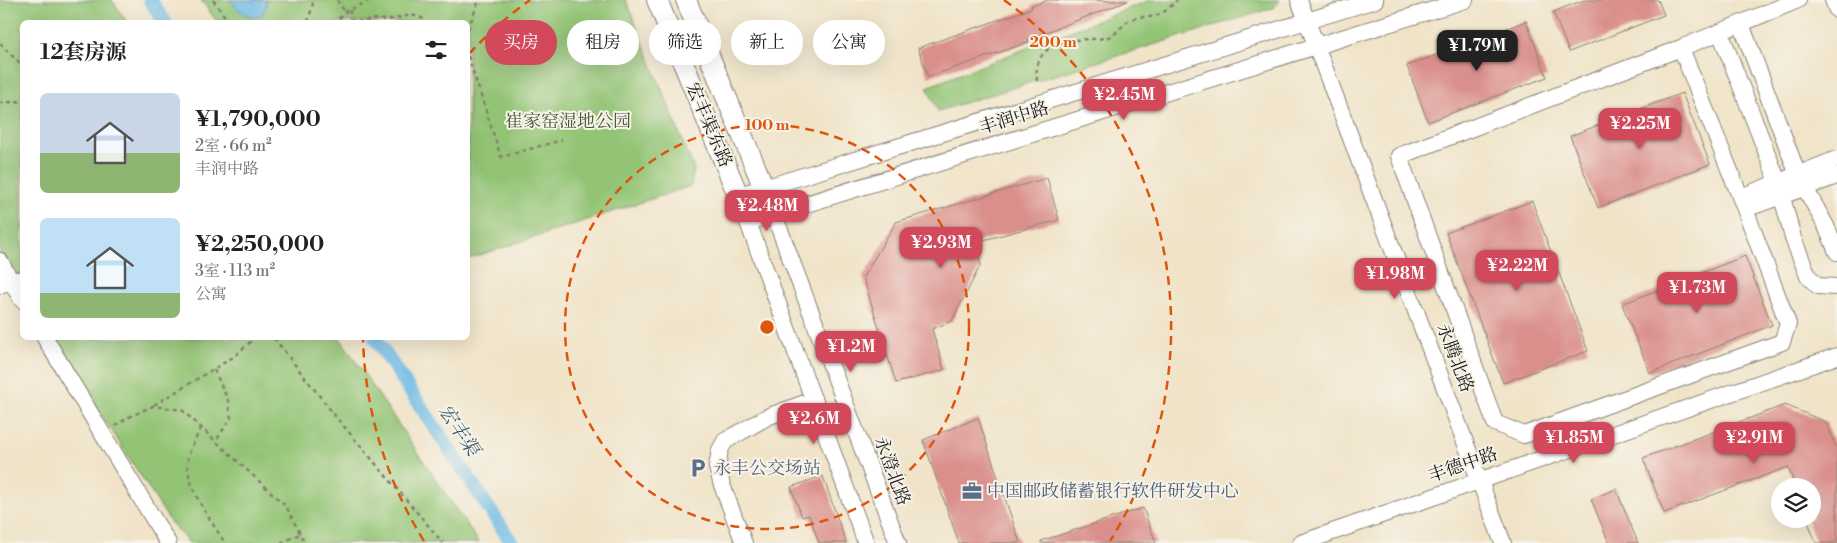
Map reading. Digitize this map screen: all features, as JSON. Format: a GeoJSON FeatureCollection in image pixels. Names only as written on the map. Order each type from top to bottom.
{"type":"FeatureCollection","features":[{"type":"Feature","properties":{"kind":"main road","name":"宏丰渠东路"},"geometry":{"type":"LineString","coordinates":[[657,0],[738,194]]}},
{"type":"Feature","properties":{"kind":"main road","name":"宏丰渠东路"},"geometry":{"type":"LineString","coordinates":[[686,0],[764,188]]}},
{"type":"Feature","properties":{"kind":"street","name":"永腾北路"},"geometry":{"type":"LineString","coordinates":[[1299,0],[1503,543]]}},
{"type":"Feature","properties":{"kind":"street","name":"丰润中路"},"geometry":{"type":"LineString","coordinates":[[738,194],[764,188],[1375,0]]}},
{"type":"Feature","properties":{"kind":"street","name":"丰润中路"},"geometry":{"type":"LineString","coordinates":[[748,222],[1465,0]]}},
{"type":"Feature","properties":{"kind":"street"},"geometry":{"type":"LineString","coordinates":[[1681,48],[1743,203],[1788,324],[1782,342],[1524,434],[1496,423],[1399,156],[1681,48],[1798,0]]}},
{"type":"Feature","properties":{"kind":"street"},"geometry":{"type":"LineString","coordinates":[[1833,0],[1837,10]]}},
{"type":"Feature","properties":{"kind":"street"},"geometry":{"type":"LineString","coordinates":[[1741,24],[1802,181],[1826,226],[1837,252]]}},
{"type":"Feature","properties":{"kind":"street"},"geometry":{"type":"LineString","coordinates":[[1720,32],[1780,189],[1793,238],[1808,276],[1818,286],[1837,287]]}},
{"type":"Feature","properties":{"kind":"street"},"geometry":{"type":"LineString","coordinates":[[1802,181],[1837,159]]}},
{"type":"Feature","properties":{"kind":"street"},"geometry":{"type":"LineString","coordinates":[[1743,203],[1802,181],[1837,176]]}},
{"type":"Feature","properties":{"kind":"street","name":"永澄北路"},"geometry":{"type":"LineString","coordinates":[[764,188],[898,543]]}},
{"type":"Feature","properties":{"kind":"street"},"geometry":{"type":"LineString","coordinates":[[738,194],[866,543]]}},
{"type":"Feature","properties":{"kind":"street"},"geometry":{"type":"LineString","coordinates":[[0,261],[20,297]]}},
{"type":"Feature","properties":{"kind":"street"},"geometry":{"type":"LineString","coordinates":[[46,340],[168,543]]}},
{"type":"Feature","properties":{"kind":"street","name":"丰德中路"},"geometry":{"type":"LineString","coordinates":[[1301,543],[1837,356]]}},
{"type":"Feature","properties":{"kind":"street"},"geometry":{"type":"LineString","coordinates":[[744,543],[717,467],[720,450],[725,441],[767,417],[815,401]]}},
{"type":"Feature","properties":{"kind":"path"},"geometry":{"type":"LineString","coordinates":[[213,0],[227,20]]}},
{"type":"Feature","properties":{"kind":"path"},"geometry":{"type":"LineString","coordinates":[[308,20],[315,0]]}},
{"type":"Feature","properties":{"kind":"path"},"geometry":{"type":"LineString","coordinates":[[337,0],[346,12]]}},
{"type":"Feature","properties":{"kind":"path"},"geometry":{"type":"LineString","coordinates":[[338,20],[346,12],[370,0]]}},
{"type":"Feature","properties":{"kind":"path"},"geometry":{"type":"LineString","coordinates":[[470,23],[479,0]]}},
{"type":"Feature","properties":{"kind":"path"},"geometry":{"type":"LineString","coordinates":[[1036,81],[1036,69],[1039,59],[1048,48],[1062,43],[1112,36],[1132,19],[1156,16],[1177,0]]}},
{"type":"Feature","properties":{"kind":"path"},"geometry":{"type":"LineString","coordinates":[[350,10],[350,20]]}},
{"type":"Feature","properties":{"kind":"path"},"geometry":{"type":"LineString","coordinates":[[396,20],[412,15],[424,20]]}},
{"type":"Feature","properties":{"kind":"path"},"geometry":{"type":"LineString","coordinates":[[0,42],[20,63]]}},
{"type":"Feature","properties":{"kind":"path"},"geometry":{"type":"LineString","coordinates":[[470,62],[501,157],[562,140]]}},
{"type":"Feature","properties":{"kind":"path"},"geometry":{"type":"LineString","coordinates":[[0,103],[20,101]]}},
{"type":"Feature","properties":{"kind":"path"},"geometry":{"type":"LineString","coordinates":[[102,433],[214,370],[235,356],[253,340]]}},
{"type":"Feature","properties":{"kind":"path"},"geometry":{"type":"LineString","coordinates":[[276,340],[336,417],[443,543]]}},
{"type":"Feature","properties":{"kind":"path"},"geometry":{"type":"LineString","coordinates":[[214,370],[228,400],[231,418],[215,442]]}},
{"type":"Feature","properties":{"kind":"path"},"geometry":{"type":"LineString","coordinates":[[153,406],[182,410],[286,506],[305,543]]}},
{"type":"Feature","properties":{"kind":"path"},"geometry":{"type":"LineString","coordinates":[[201,428],[189,455],[188,473],[200,503],[225,543]]}},
{"type":"Feature","properties":{"kind":"path"},"geometry":{"type":"LineString","coordinates":[[281,543],[300,534]]}},
{"type":"Feature","properties":{"kind":"green space"},"geometry":{"type":"Polygon","coordinates":[[[0,0],[112,0],[126,20],[20,20],[20,289],[0,257],[0,0]]]}},
{"type":"Feature","properties":{"kind":"green space","name":"崔家窑湿地公园"},"geometry":{"type":"Polygon","coordinates":[[[201,0],[626,0],[634,20],[567,20],[567,65],[639,65],[639,32],[649,57],[649,65],[652,65],[694,169],[691,186],[470,258],[470,20],[216,20],[201,0]]]}},
{"type":"Feature","properties":{"kind":"green space"},"geometry":{"type":"Polygon","coordinates":[[[1150,0],[1280,0],[1273,8],[938,111],[927,87],[1150,0]]]}},
{"type":"Feature","properties":{"kind":"green space"},"geometry":{"type":"Polygon","coordinates":[[[53,340],[341,340],[479,543],[189,543],[171,523],[53,340]]]}},
{"type":"Feature","properties":{"kind":"water"},"geometry":{"type":"Polygon","coordinates":[[[229,0],[266,0],[266,7],[262,15],[253,18],[241,12],[229,0]]]}},
{"type":"Feature","properties":{"kind":"building"},"geometry":{"type":"Polygon","coordinates":[[[1048,0],[1128,1],[1028,39],[1029,42],[928,77],[918,48],[1032,8],[1031,6],[1048,0]]]}},
{"type":"Feature","properties":{"kind":"building"},"geometry":{"type":"Polygon","coordinates":[[[1584,0],[1658,0],[1664,15],[1569,52],[1553,12],[1584,0]]]}},
{"type":"Feature","properties":{"kind":"building"},"geometry":{"type":"Polygon","coordinates":[[[1526,21],[1547,77],[1428,122],[1407,66],[1526,21]]]}},
{"type":"Feature","properties":{"kind":"building"},"geometry":{"type":"Polygon","coordinates":[[[1682,93],[1710,164],[1598,208],[1570,136],[1682,93]]]}},
{"type":"Feature","properties":{"kind":"building"},"geometry":{"type":"Polygon","coordinates":[[[1047,178],[1059,220],[972,243],[981,264],[952,321],[932,329],[944,370],[896,383],[863,277],[896,222],[1047,178]]]}},
{"type":"Feature","properties":{"kind":"building"},"geometry":{"type":"Polygon","coordinates":[[[1532,201],[1588,351],[1503,383],[1446,233],[1532,201]]]}},
{"type":"Feature","properties":{"kind":"building"},"geometry":{"type":"Polygon","coordinates":[[[1745,256],[1772,325],[1650,373],[1622,304],[1745,256]]]}},
{"type":"Feature","properties":{"kind":"building"},"geometry":{"type":"Polygon","coordinates":[[[1785,405],[1826,422],[1837,449],[1837,543],[1816,543],[1810,528],[1821,528],[1821,478],[1792,478],[1788,467],[1664,513],[1643,458],[1785,405]]]}},
{"type":"Feature","properties":{"kind":"building","name":"中国邮政储蓄银行软件研发中心"},"geometry":{"type":"Polygon","coordinates":[[[978,418],[1020,543],[959,543],[923,440],[978,418]]]}},
{"type":"Feature","properties":{"kind":"building"},"geometry":{"type":"Polygon","coordinates":[[[823,476],[846,543],[819,543],[809,515],[802,517],[791,487],[823,476]]]}},
{"type":"Feature","properties":{"kind":"building"},"geometry":{"type":"Polygon","coordinates":[[[1616,489],[1638,543],[1609,543],[1591,499],[1616,489]]]}},
{"type":"Feature","properties":{"kind":"building","name":"中国邮政储蓄银行软件研发中心"},"geometry":{"type":"Polygon","coordinates":[[[1143,508],[1156,543],[1041,543],[1041,541],[1143,508]]]}},
{"type":"Feature","properties":{"kind":"waterway","name":"宏丰渠"},"geometry":{"type":"LineString","coordinates":[[150,0],[164,20]]}},
{"type":"Feature","properties":{"kind":"waterway","name":"宏丰渠"},"geometry":{"type":"LineString","coordinates":[[376,340],[512,543]]}},
{"type":"Feature","properties":{"kind":"place","name":"永丰公交场站"},"geometry":{"type":"Point","coordinates":[698,468]}},
{"type":"Feature","properties":{"kind":"place","name":"中国邮政储蓄银行软件研发中心"},"geometry":{"type":"Point","coordinates":[972,491]}}]}
